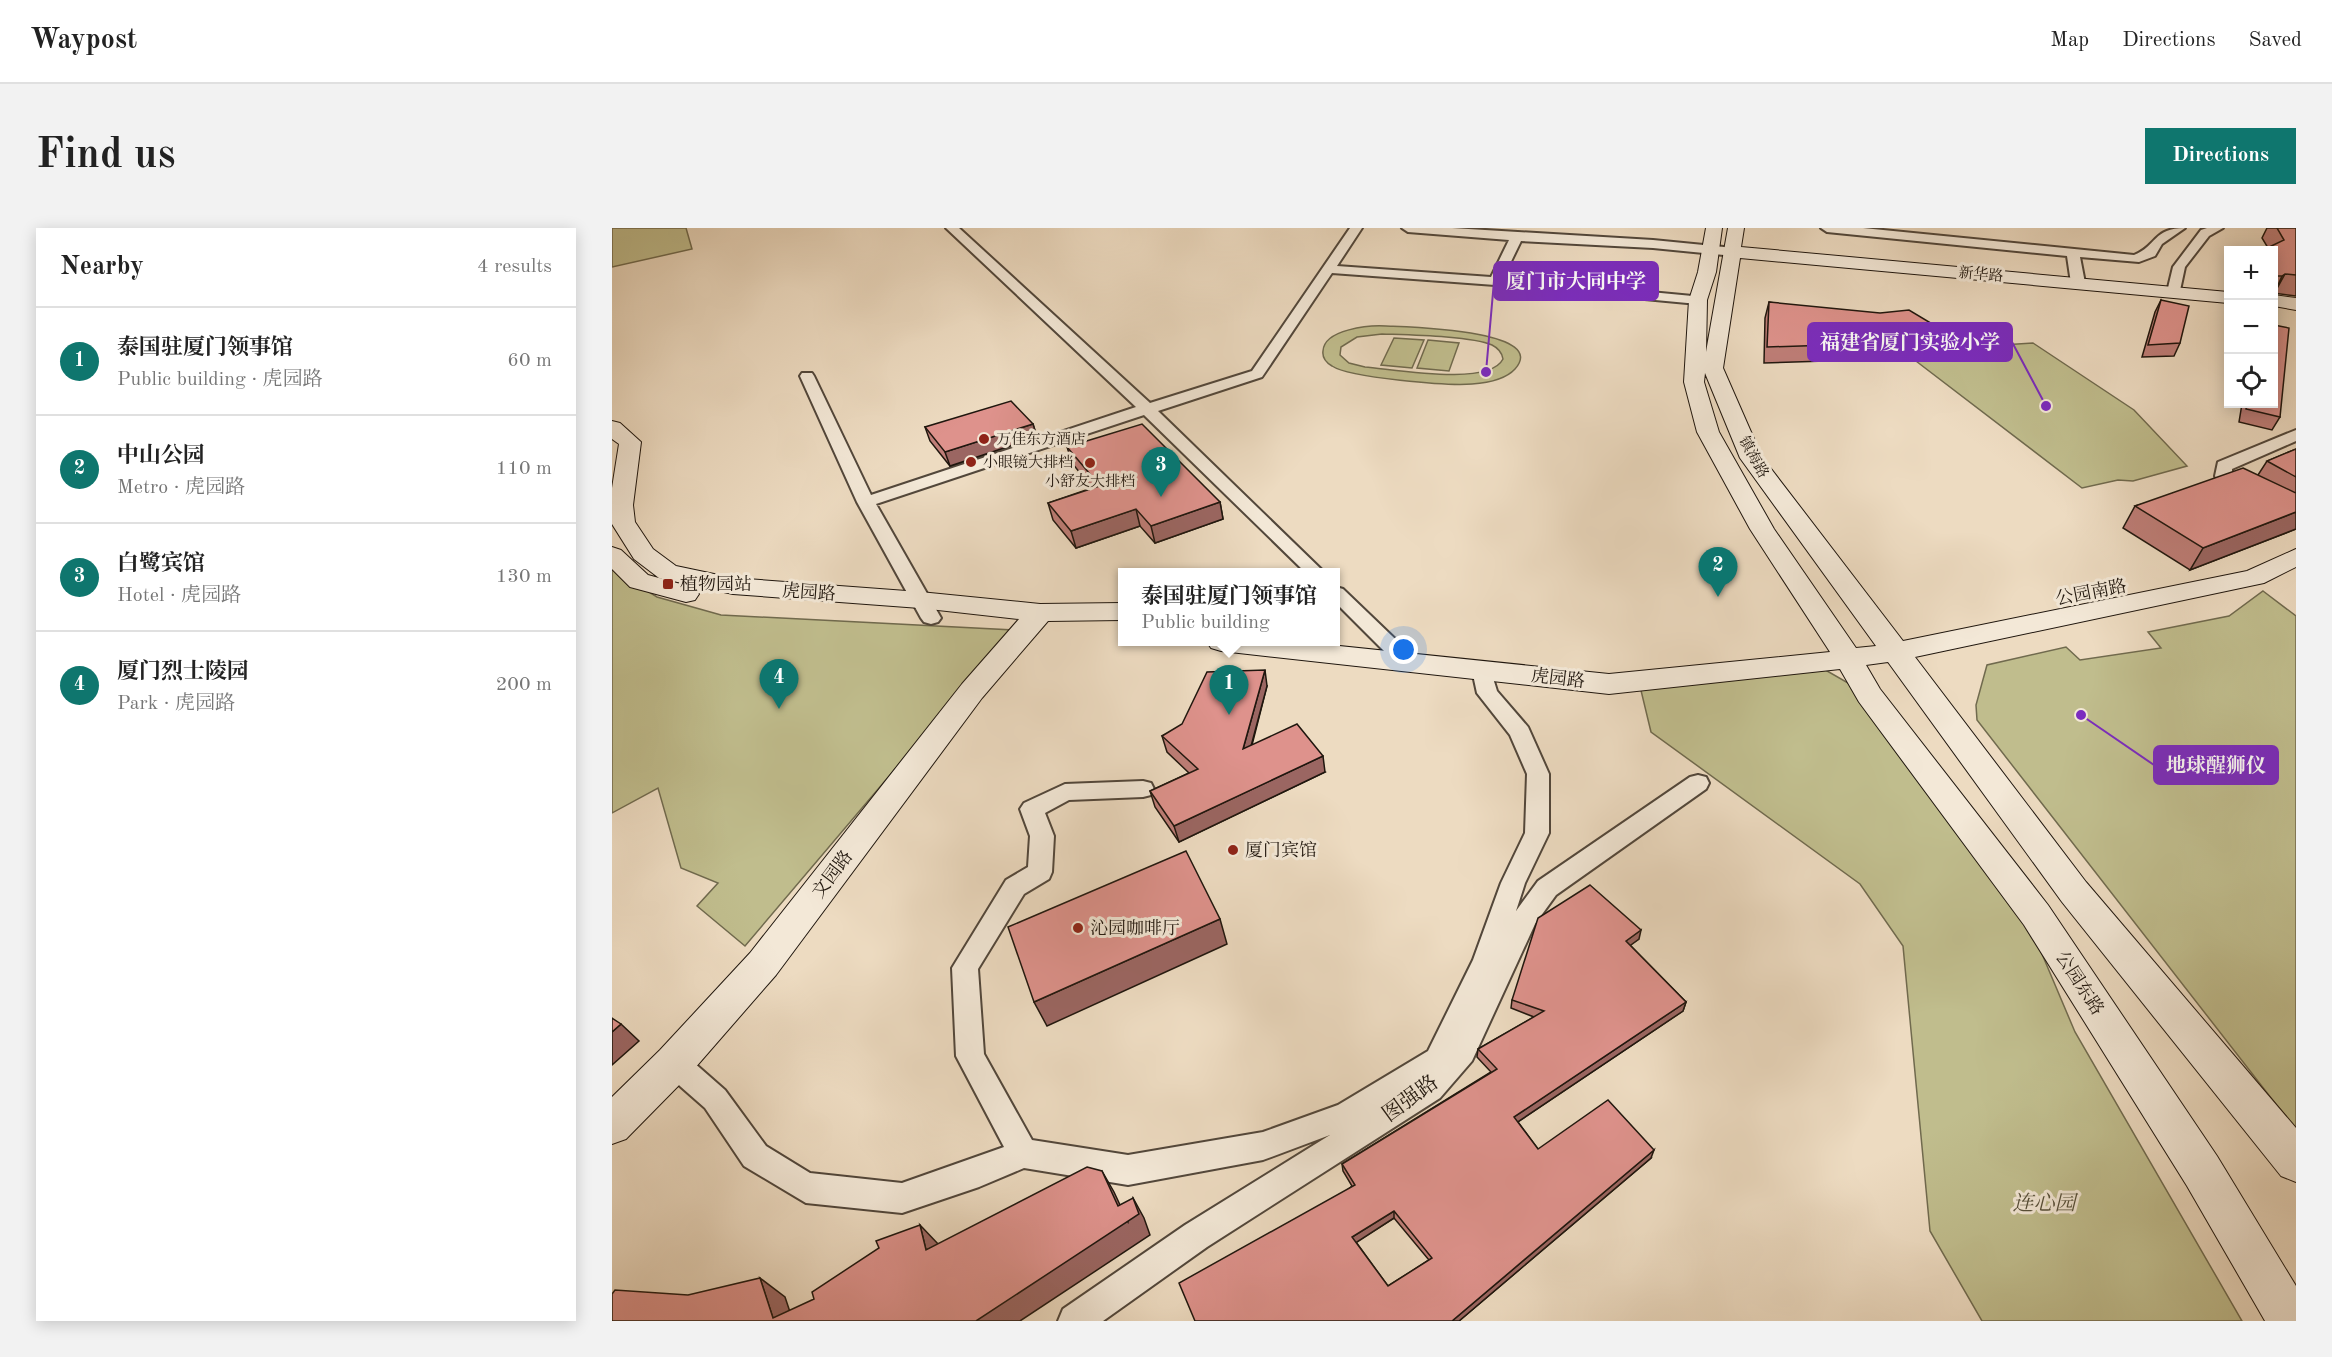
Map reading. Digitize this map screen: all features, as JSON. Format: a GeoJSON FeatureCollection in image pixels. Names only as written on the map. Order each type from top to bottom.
{"type":"FeatureCollection","features":[{"type":"Feature","properties":{"kind":"main road","name":"镇海路"},"geometry":{"type":"LineString","coordinates":[[1736,228],[1734,252],[1729,266],[1713,368],[1751,458],[1888,643]]}},
{"type":"Feature","properties":{"kind":"main road","name":"镇海路"},"geometry":{"type":"LineString","coordinates":[[1712,239],[1707,272],[1698,300],[1694,382],[1708,432],[1762,529],[1843,649]]}},
{"type":"Feature","properties":{"kind":"main road","name":"新华路"},"geometry":{"type":"LineString","coordinates":[[1734,252],[2224,297]]}},
{"type":"Feature","properties":{"kind":"main road"},"geometry":{"type":"LineString","coordinates":[[2278,302],[2296,304]]}},
{"type":"Feature","properties":{"kind":"main road","name":"虎园路"},"geometry":{"type":"LineString","coordinates":[[612,428],[630,442],[621,505],[623,522],[643,554],[668,572],[733,586],[1032,623],[1118,630]]}},
{"type":"Feature","properties":{"kind":"main road","name":"公园南路"},"geometry":{"type":"LineString","coordinates":[[1888,643],[2234,564],[2296,537]]}},
{"type":"Feature","properties":{"kind":"main road","name":"虎园路"},"geometry":{"type":"LineString","coordinates":[[612,555],[639,581],[714,602],[926,609]]}},
{"type":"Feature","properties":{"kind":"main road","name":"公园南路"},"geometry":{"type":"LineString","coordinates":[[1888,643],[2255,577],[2296,557]]}},
{"type":"Feature","properties":{"kind":"main road","name":"虎园路"},"geometry":{"type":"LineString","coordinates":[[1032,623],[1118,612]]}},
{"type":"Feature","properties":{"kind":"main road","name":"文园路"},"geometry":{"type":"LineString","coordinates":[[612,1125],[675,1063],[764,964],[972,691],[1032,623]]}},
{"type":"Feature","properties":{"kind":"main road","name":"虎园路"},"geometry":{"type":"LineString","coordinates":[[1340,637],[1596,665],[1843,649]]}},
{"type":"Feature","properties":{"kind":"main road","name":"虎园路"},"geometry":{"type":"LineString","coordinates":[[1257,646],[1609,684],[1888,643]]}},
{"type":"Feature","properties":{"kind":"main road"},"geometry":{"type":"LineString","coordinates":[[1888,643],[2074,892],[2284,1144],[2296,1162]]}},
{"type":"Feature","properties":{"kind":"main road","name":"公园东路"},"geometry":{"type":"LineString","coordinates":[[1843,649],[1869,695],[2036,915],[2202,1171],[2291,1321]]}},
{"type":"Feature","properties":{"kind":"street"},"geometry":{"type":"LineString","coordinates":[[952,228],[1147,409],[1310,568]]}},
{"type":"Feature","properties":{"kind":"street"},"geometry":{"type":"LineString","coordinates":[[866,502],[1257,374],[1356,228]]}},
{"type":"Feature","properties":{"kind":"street"},"geometry":{"type":"LineString","coordinates":[[1408,228],[1517,237],[1653,244],[1712,239],[1734,252]]}},
{"type":"Feature","properties":{"kind":"street"},"geometry":{"type":"LineString","coordinates":[[1827,228],[2034,243],[2073,255],[2134,259],[2151,253],[2157,242],[2179,228]]}},
{"type":"Feature","properties":{"kind":"street"},"geometry":{"type":"LineString","coordinates":[[2174,292],[2179,267],[2205,233],[2217,228]]}},
{"type":"Feature","properties":{"kind":"street"},"geometry":{"type":"LineString","coordinates":[[1495,281],[1517,237]]}},
{"type":"Feature","properties":{"kind":"street"},"geometry":{"type":"LineString","coordinates":[[2073,255],[2078,283]]}},
{"type":"Feature","properties":{"kind":"street"},"geometry":{"type":"LineString","coordinates":[[1329,269],[1495,281],[1698,300]]}},
{"type":"Feature","properties":{"kind":"street"},"geometry":{"type":"LineString","coordinates":[[807,376],[866,502],[926,609]]}},
{"type":"Feature","properties":{"kind":"street"},"geometry":{"type":"LineString","coordinates":[[2296,435],[2224,466],[2223,476],[2296,514]]}},
{"type":"Feature","properties":{"kind":"street"},"geometry":{"type":"LineString","coordinates":[[1340,597],[1408,663]]}},
{"type":"Feature","properties":{"kind":"street"},"geometry":{"type":"LineString","coordinates":[[675,1063],[715,1099],[755,1156],[806,1188],[902,1198],[979,1172],[1023,1153],[1128,1170],[1263,1146],[1347,1115],[1438,1060],[1486,961],[1514,883],[1537,833],[1538,774],[1520,732],[1487,693],[1482,670]]}},
{"type":"Feature","properties":{"kind":"street","name":"图强路"},"geometry":{"type":"LineString","coordinates":[[1075,1321],[1196,1236],[1430,1089],[1462,1052],[1525,918],[1547,888],[1698,783]]}},
{"type":"Feature","properties":{"kind":"street"},"geometry":{"type":"LineString","coordinates":[[1023,1153],[970,1056],[965,968],[1016,887],[1040,872],[1042,836],[1032,809],[1065,792],[1143,789]]}},
{"type":"Feature","properties":{"kind":"green space"},"geometry":{"type":"Polygon","coordinates":[[[612,228],[686,228],[692,249],[612,267],[612,228]]]}},
{"type":"Feature","properties":{"kind":"green space"},"geometry":{"type":"Polygon","coordinates":[[[1379,326],[1443,329],[1494,338],[1512,346],[1520,356],[1511,373],[1477,384],[1422,382],[1358,374],[1332,366],[1325,360],[1323,351],[1325,344],[1331,338],[1349,330],[1379,326]],[[1382,334],[1357,337],[1341,347],[1340,355],[1349,363],[1365,367],[1439,374],[1479,372],[1494,367],[1503,359],[1498,349],[1482,342],[1455,338],[1382,334]]]}},
{"type":"Feature","properties":{"kind":"green space"},"geometry":{"type":"Polygon","coordinates":[[[1394,338],[1424,340],[1412,368],[1381,365],[1394,338]]]}},
{"type":"Feature","properties":{"kind":"green space"},"geometry":{"type":"Polygon","coordinates":[[[1428,340],[1459,343],[1449,371],[1417,368],[1428,340]]]}},
{"type":"Feature","properties":{"kind":"green space"},"geometry":{"type":"Polygon","coordinates":[[[2033,343],[2134,410],[2187,466],[2133,481],[2118,480],[2082,488],[1912,358],[1970,347],[2033,343]]]}},
{"type":"Feature","properties":{"kind":"green space"},"geometry":{"type":"Polygon","coordinates":[[[612,569],[657,597],[721,615],[1013,630],[745,946],[697,906],[718,883],[681,868],[658,788],[612,813],[612,569]]]}},
{"type":"Feature","properties":{"kind":"green space"},"geometry":{"type":"Polygon","coordinates":[[[2263,591],[2296,616],[2296,1130],[1977,720],[1976,705],[1987,665],[2066,647],[2080,660],[2161,648],[2148,632],[2229,616],[2263,591]]]}},
{"type":"Feature","properties":{"kind":"green space","name":"连心园"},"geometry":{"type":"Polygon","coordinates":[[[1808,660],[1876,699],[2028,921],[2075,1032],[2242,1321],[1982,1321],[1930,1231],[1903,946],[1860,884],[1651,732],[1638,678],[1808,660]]]}},
{"type":"Feature","properties":{"kind":"building"},"geometry":{"type":"Polygon","coordinates":[[[2277,228],[2296,228],[2296,275],[2278,276],[2278,246],[2271,246],[2284,240],[2277,228]]]}},
{"type":"Feature","properties":{"kind":"building"},"geometry":{"type":"Polygon","coordinates":[[[2161,300],[2189,306],[2180,343],[2148,345],[2161,300]]]}},
{"type":"Feature","properties":{"kind":"building"},"geometry":{"type":"Polygon","coordinates":[[[1769,302],[1880,313],[1909,310],[1949,334],[1831,345],[1767,347],[1769,302]]]}},
{"type":"Feature","properties":{"kind":"building"},"geometry":{"type":"Polygon","coordinates":[[[2278,326],[2289,328],[2280,417],[2246,409],[2278,408],[2278,326]]]}},
{"type":"Feature","properties":{"kind":"building"},"geometry":{"type":"Polygon","coordinates":[[[1011,401],[1033,424],[945,452],[925,427],[1011,401]]]}},
{"type":"Feature","properties":{"kind":"building"},"geometry":{"type":"Polygon","coordinates":[[[1142,424],[1220,502],[1151,526],[1136,509],[1071,531],[1048,503],[1100,486],[1067,447],[1142,424]]]}},
{"type":"Feature","properties":{"kind":"building"},"geometry":{"type":"Polygon","coordinates":[[[2296,449],[2296,477],[2267,461],[2296,449]]]}},
{"type":"Feature","properties":{"kind":"building"},"geometry":{"type":"Polygon","coordinates":[[[2243,468],[2296,493],[2296,512],[2203,548],[2135,506],[2243,468]]]}},
{"type":"Feature","properties":{"kind":"building"},"geometry":{"type":"Polygon","coordinates":[[[1265,670],[1243,749],[1297,724],[1323,756],[1174,826],[1150,791],[1198,769],[1162,736],[1182,724],[1207,672],[1265,670]]]}},
{"type":"Feature","properties":{"kind":"building"},"geometry":{"type":"Polygon","coordinates":[[[1186,851],[1220,919],[1034,1002],[1008,927],[1186,851]]]}},
{"type":"Feature","properties":{"kind":"building"},"geometry":{"type":"Polygon","coordinates":[[[1590,885],[1641,930],[1626,941],[1686,1002],[1514,1117],[1538,1149],[1608,1100],[1654,1150],[1452,1321],[1195,1321],[1179,1283],[1355,1185],[1342,1164],[1497,1069],[1478,1049],[1544,1011],[1512,1000],[1538,918],[1590,885]],[[1394,1211],[1352,1237],[1388,1286],[1432,1258],[1394,1211]]]}},
{"type":"Feature","properties":{"kind":"building"},"geometry":{"type":"Polygon","coordinates":[[[612,1018],[621,1024],[612,1032],[612,1018]]]}},
{"type":"Feature","properties":{"kind":"building"},"geometry":{"type":"Polygon","coordinates":[[[1087,1167],[1102,1171],[1118,1206],[1133,1198],[1139,1214],[976,1321],[612,1321],[612,1294],[615,1290],[688,1295],[760,1278],[773,1318],[814,1299],[812,1292],[879,1248],[876,1241],[920,1225],[926,1250],[1087,1167]]]}},
{"type":"Feature","properties":{"kind":"place","name":"厦门市大同中学"},"geometry":{"type":"Point","coordinates":[1486,372]}},
{"type":"Feature","properties":{"kind":"place","name":"福建省厦门实验小学"},"geometry":{"type":"Point","coordinates":[2046,406]}},
{"type":"Feature","properties":{"kind":"place","name":"万佳东方酒店"},"geometry":{"type":"Point","coordinates":[984,439]}},
{"type":"Feature","properties":{"kind":"place","name":"小眼镜大排档"},"geometry":{"type":"Point","coordinates":[971,462]}},
{"type":"Feature","properties":{"kind":"place","name":"小舒友大排档"},"geometry":{"type":"Point","coordinates":[1090,463]}},
{"type":"Feature","properties":{"kind":"place","name":"白鹭宾馆"},"geometry":{"type":"Point","coordinates":[1161,497]}},
{"type":"Feature","properties":{"kind":"place","name":"植物园站"},"geometry":{"type":"Point","coordinates":[668,584]}},
{"type":"Feature","properties":{"kind":"place","name":"中山公园"},"geometry":{"type":"Point","coordinates":[1718,597]}},
{"type":"Feature","properties":{"kind":"place","name":"厦门烈士陵园"},"geometry":{"type":"Point","coordinates":[779,709]}},
{"type":"Feature","properties":{"kind":"place","name":"泰国驻厦门领事馆"},"geometry":{"type":"Point","coordinates":[1229,715]}},
{"type":"Feature","properties":{"kind":"place","name":"地球醒狮仪"},"geometry":{"type":"Point","coordinates":[2081,715]}},
{"type":"Feature","properties":{"kind":"place","name":"厦门宾馆"},"geometry":{"type":"Point","coordinates":[1233,850]}},
{"type":"Feature","properties":{"kind":"place","name":"沁园咖啡厅"},"geometry":{"type":"Point","coordinates":[1078,928]}}]}
